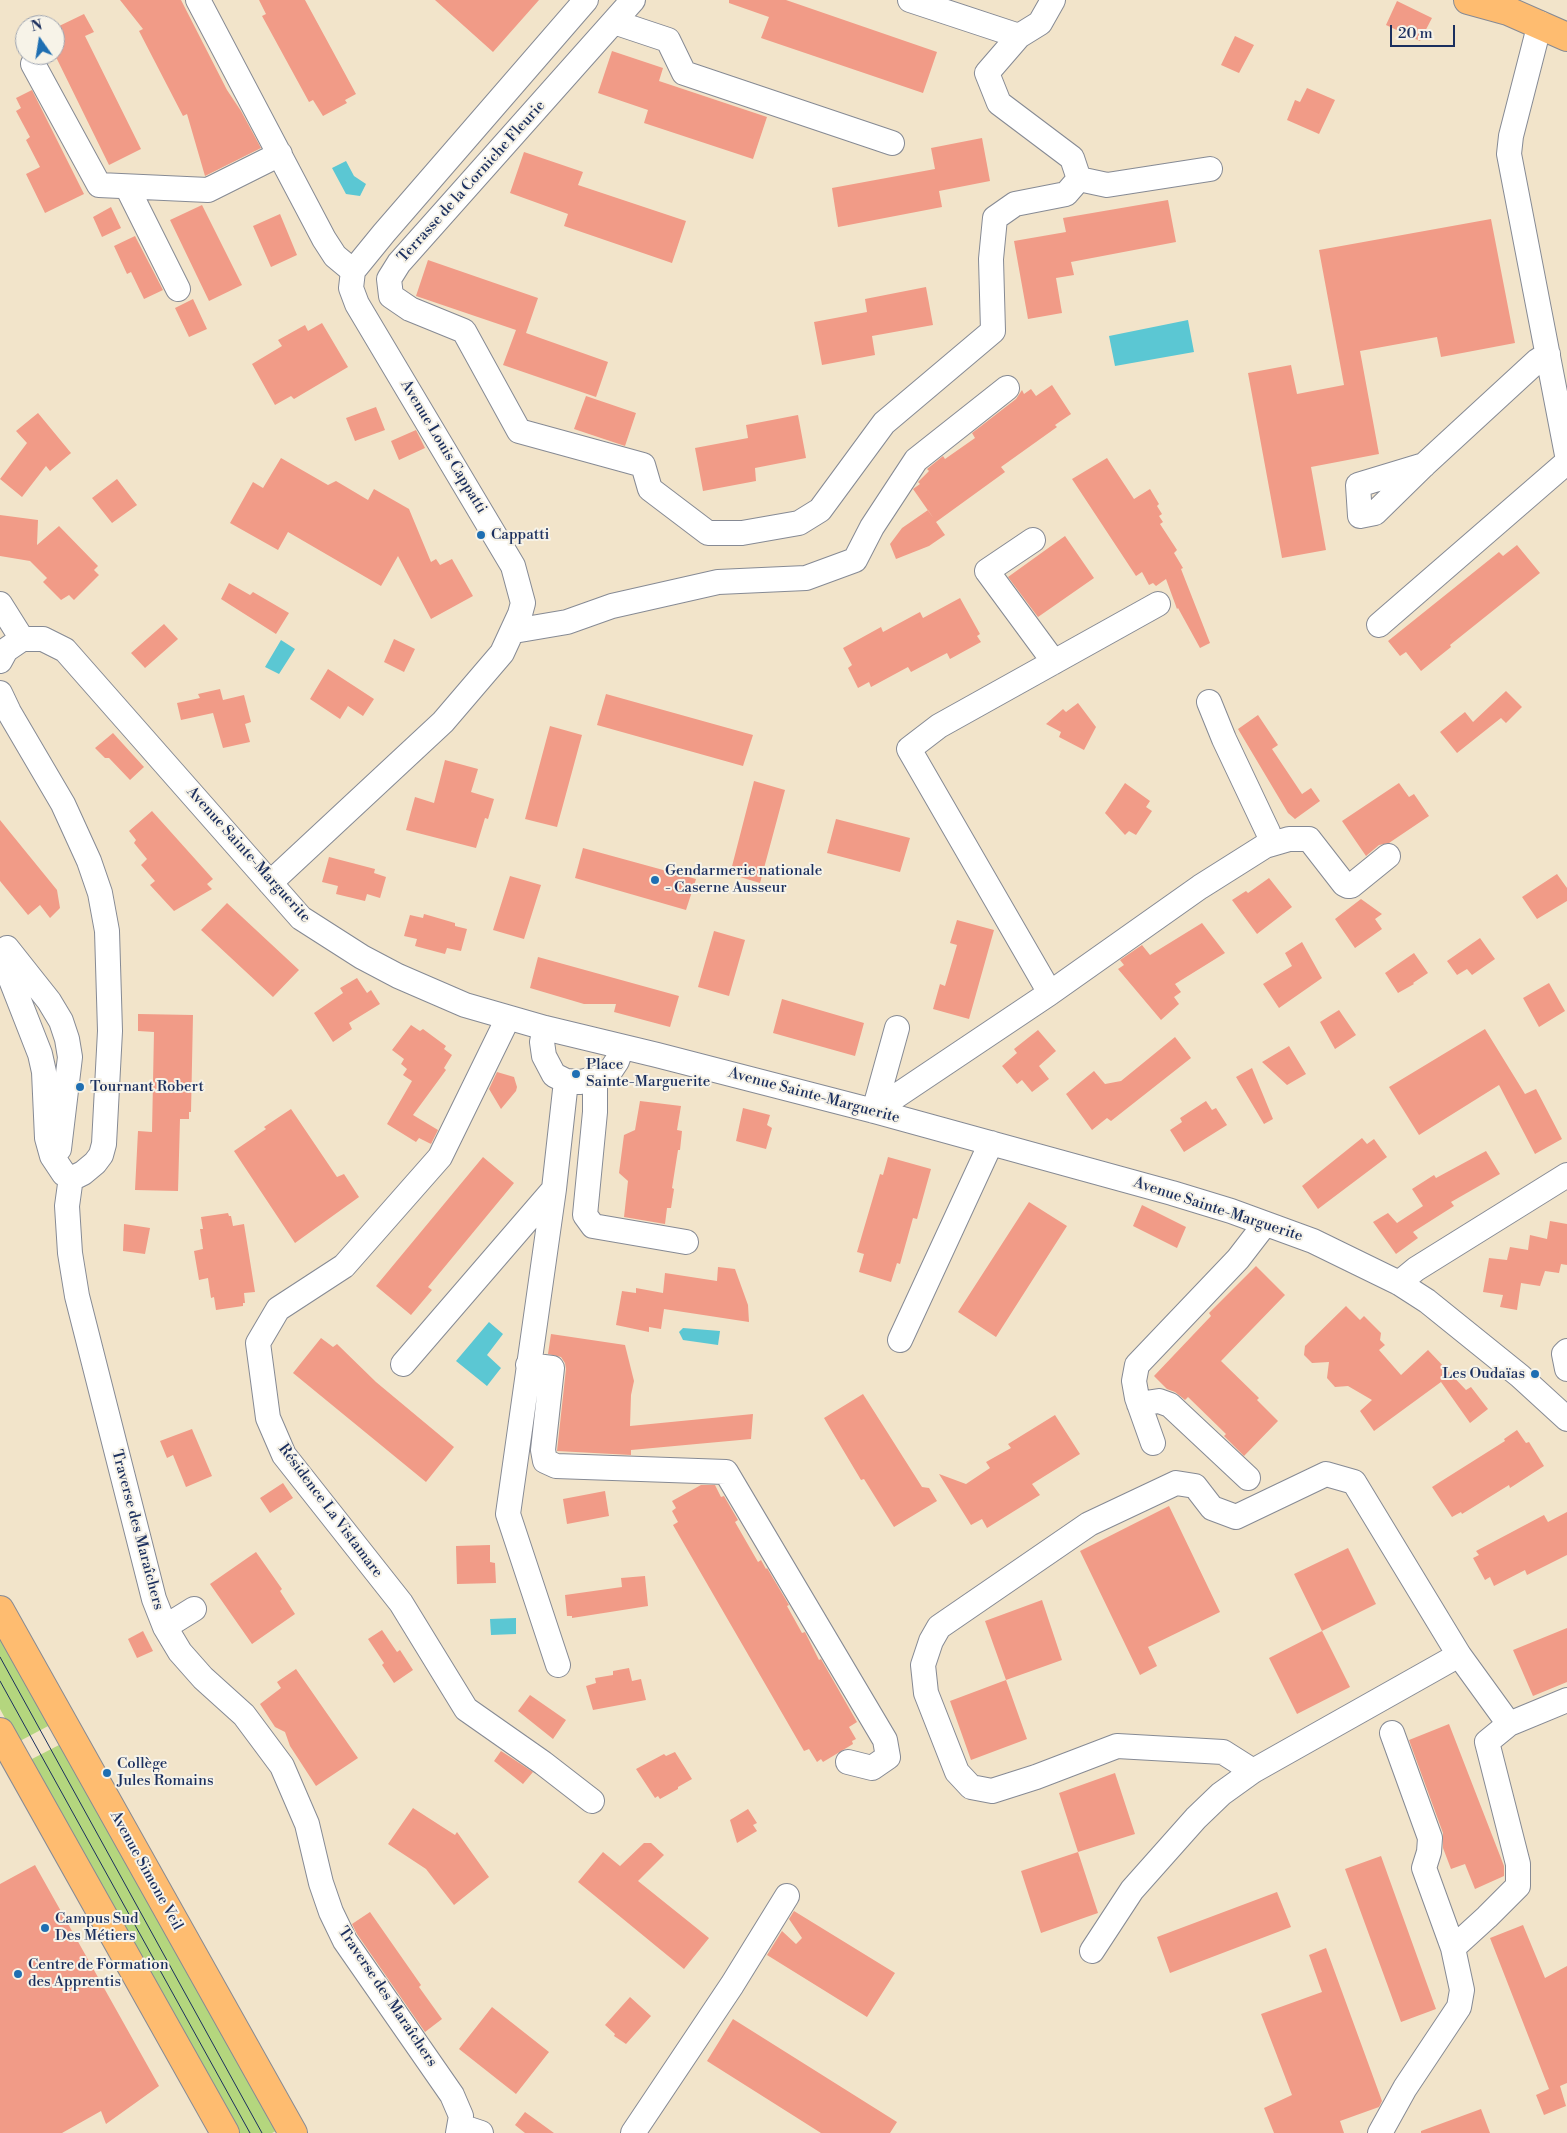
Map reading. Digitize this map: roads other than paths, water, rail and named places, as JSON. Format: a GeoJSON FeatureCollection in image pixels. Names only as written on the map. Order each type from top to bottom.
{"type":"FeatureCollection","features":[{"type":"Feature","properties":{"kind":"main road"},"geometry":{"type":"LineString","coordinates":[[1468,0],[1511,5],[1540,24],[1567,37]]}},
{"type":"Feature","properties":{"kind":"main road","name":"Avenue Simone Veil"},"geometry":{"type":"LineString","coordinates":[[0,1610],[293,2133]]}},
{"type":"Feature","properties":{"kind":"main road"},"geometry":{"type":"LineString","coordinates":[[0,1732],[225,2133]]}},
{"type":"Feature","properties":{"kind":"street"},"geometry":{"type":"LineString","coordinates":[[198,0],[324,239],[335,256],[353,271],[586,0]]}},
{"type":"Feature","properties":{"kind":"street","name":"Terrasse de la Corniche Fleurie"},"geometry":{"type":"LineString","coordinates":[[633,0],[399,263],[389,279],[391,296],[410,309],[464,331],[519,431],[643,466],[650,489],[708,533],[742,532],[799,523],[820,510],[884,423],[993,331],[991,259],[995,218],[1015,204],[1066,194],[1079,179]]}},
{"type":"Feature","properties":{"kind":"street"},"geometry":{"type":"LineString","coordinates":[[910,0],[1019,36]]}},
{"type":"Feature","properties":{"kind":"street"},"geometry":{"type":"LineString","coordinates":[[1053,0],[1040,23],[1019,36],[987,73],[999,103],[1072,158],[1079,179],[1107,185],[1210,169]]}},
{"type":"Feature","properties":{"kind":"street"},"geometry":{"type":"LineString","coordinates":[[614,22],[668,40],[684,73],[892,143]]}},
{"type":"Feature","properties":{"kind":"street"},"geometry":{"type":"LineString","coordinates":[[1540,24],[1511,136],[1509,154],[1567,455]]}},
{"type":"Feature","properties":{"kind":"street"},"geometry":{"type":"LineString","coordinates":[[34,65],[99,186],[208,190],[280,154]]}},
{"type":"Feature","properties":{"kind":"street"},"geometry":{"type":"LineString","coordinates":[[127,187],[178,289]]}},
{"type":"Feature","properties":{"kind":"street","name":"Avenue Louis Cappatti"},"geometry":{"type":"LineString","coordinates":[[270,883],[443,722],[502,653],[514,631],[523,603],[513,566],[357,304],[351,288],[353,271]]}},
{"type":"Feature","properties":{"kind":"street"},"geometry":{"type":"LineString","coordinates":[[1424,465],[1548,354]]}},
{"type":"Feature","properties":{"kind":"street"},"geometry":{"type":"LineString","coordinates":[[514,631],[567,622],[612,606],[718,582],[806,578],[855,560],[872,527],[916,460],[1007,388]]}},
{"type":"Feature","properties":{"kind":"street"},"geometry":{"type":"LineString","coordinates":[[1379,625],[1567,462]]}},
{"type":"Feature","properties":{"kind":"street"},"geometry":{"type":"LineString","coordinates":[[1032,540],[988,571],[1054,662]]}},
{"type":"Feature","properties":{"kind":"street"},"geometry":{"type":"LineString","coordinates":[[0,604],[22,639],[6,650],[0,661]]}},
{"type":"Feature","properties":{"kind":"street"},"geometry":{"type":"LineString","coordinates":[[1050,993],[909,749],[939,726],[1158,604]]}},
{"type":"Feature","properties":{"kind":"street","name":"Avenue Sainte-Marguerite"},"geometry":{"type":"LineString","coordinates":[[0,631],[22,639],[43,639],[65,650],[231,836],[301,918],[362,957],[398,976],[445,997],[508,1018],[874,1111],[991,1143],[1200,1201],[1313,1241],[1399,1282],[1427,1300],[1497,1357],[1567,1419]]}},
{"type":"Feature","properties":{"kind":"street"},"geometry":{"type":"LineString","coordinates":[[0,693],[9,712],[63,804],[90,861],[100,893],[107,931],[110,1031],[104,1144],[100,1155],[89,1169],[83,1173],[64,1172]]}},
{"type":"Feature","properties":{"kind":"street"},"geometry":{"type":"LineString","coordinates":[[1209,702],[1224,739],[1268,832],[1280,841]]}},
{"type":"Feature","properties":{"kind":"street"},"geometry":{"type":"LineString","coordinates":[[874,1111],[1050,993],[1200,887],[1280,841],[1309,839],[1344,884],[1348,886],[1351,886],[1388,856]]}},
{"type":"Feature","properties":{"kind":"street"},"geometry":{"type":"LineString","coordinates":[[0,939],[49,1001],[61,1021],[67,1039],[70,1057],[64,1172]]}},
{"type":"Feature","properties":{"kind":"street"},"geometry":{"type":"LineString","coordinates":[[0,952],[40,1054],[44,1072],[47,1138],[64,1172]]}},
{"type":"Feature","properties":{"kind":"street"},"geometry":{"type":"LineString","coordinates":[[25,1013],[49,1001]]}},
{"type":"Feature","properties":{"kind":"street","name":"Résidence La Vistamare"},"geometry":{"type":"LineString","coordinates":[[508,1018],[440,1157],[344,1266],[278,1309],[258,1343],[268,1418],[284,1455],[401,1603],[466,1709],[543,1763],[592,1801]]}},
{"type":"Feature","properties":{"kind":"street"},"geometry":{"type":"LineString","coordinates":[[544,1028],[542,1042],[544,1056],[554,1075],[566,1081],[581,1082],[603,1076],[611,1070],[617,1061],[622,1047]]}},
{"type":"Feature","properties":{"kind":"street"},"geometry":{"type":"LineString","coordinates":[[874,1111],[897,1028]]}},
{"type":"Feature","properties":{"kind":"street"},"geometry":{"type":"LineString","coordinates":[[594,1079],[595,1112],[585,1215],[594,1226],[686,1242]]}},
{"type":"Feature","properties":{"kind":"street"},"geometry":{"type":"LineString","coordinates":[[558,1664],[508,1514],[554,1189],[566,1081]]}},
{"type":"Feature","properties":{"kind":"street"},"geometry":{"type":"LineString","coordinates":[[900,1340],[991,1143]]}},
{"type":"Feature","properties":{"kind":"street","name":"Traverse des Maraîchers"},"geometry":{"type":"LineString","coordinates":[[64,1172],[70,1253],[77,1296],[154,1599],[165,1627],[180,1652],[203,1678],[244,1715],[265,1740],[282,1766],[307,1824],[321,1883],[331,1912],[345,1941],[444,2081],[457,2105],[466,2131]]}},
{"type":"Feature","properties":{"kind":"street"},"geometry":{"type":"LineString","coordinates":[[1399,1282],[1416,1269],[1567,1175]]}},
{"type":"Feature","properties":{"kind":"street"},"geometry":{"type":"LineString","coordinates":[[403,1364],[554,1189]]}},
{"type":"Feature","properties":{"kind":"street"},"geometry":{"type":"LineString","coordinates":[[1153,1443],[1139,1404],[1134,1381],[1138,1366],[1238,1259],[1265,1224]]}},
{"type":"Feature","properties":{"kind":"street"},"geometry":{"type":"LineString","coordinates":[[1567,1351],[1564,1354],[1567,1369]]}},
{"type":"Feature","properties":{"kind":"street"},"geometry":{"type":"LineString","coordinates":[[528,1365],[552,1368],[543,1450],[545,1461],[556,1466],[726,1472],[885,1740],[888,1757],[872,1768],[848,1762]]}},
{"type":"Feature","properties":{"kind":"street"},"geometry":{"type":"LineString","coordinates":[[1139,1404],[1159,1401],[1170,1406],[1248,1478]]}},
{"type":"Feature","properties":{"kind":"street"},"geometry":{"type":"LineString","coordinates":[[1253,1771],[1224,1752],[1117,1746],[1036,1777],[992,1791],[971,1788],[957,1772],[926,1693],[923,1665],[931,1641],[939,1627],[1089,1524],[1176,1483],[1195,1486],[1212,1508],[1236,1517],[1326,1474],[1354,1482],[1459,1655],[1509,1724]]}},
{"type":"Feature","properties":{"kind":"street"},"geometry":{"type":"LineString","coordinates":[[165,1627],[194,1609]]}},
{"type":"Feature","properties":{"kind":"street"},"geometry":{"type":"LineString","coordinates":[[1092,1951],[1132,1890],[1221,1794],[1253,1771],[1459,1655]]}},
{"type":"Feature","properties":{"kind":"street"},"geometry":{"type":"LineString","coordinates":[[1453,1948],[1518,1886],[1518,1864],[1487,1742],[1509,1724],[1567,1700]]}},
{"type":"Feature","properties":{"kind":"street"},"geometry":{"type":"LineString","coordinates":[[1380,2133],[1405,2088],[1459,2006],[1462,1990],[1453,1948],[1424,1868],[1429,1852],[1430,1838],[1392,1733]]}},
{"type":"Feature","properties":{"kind":"street"},"geometry":{"type":"LineString","coordinates":[[633,2133],[732,1985],[788,1896]]}},
{"type":"Feature","properties":{"kind":"water"},"geometry":{"type":"Polygon","coordinates":[[[346,161],[354,176],[366,184],[360,196],[346,194],[332,168],[346,161]]]}},
{"type":"Feature","properties":{"kind":"water"},"geometry":{"type":"Polygon","coordinates":[[[1188,320],[1194,352],[1115,366],[1109,336],[1188,320]]]}},
{"type":"Feature","properties":{"kind":"water"},"geometry":{"type":"Polygon","coordinates":[[[281,640],[295,649],[279,674],[265,667],[281,640]]]}},
{"type":"Feature","properties":{"kind":"water"},"geometry":{"type":"Polygon","coordinates":[[[489,1322],[503,1334],[487,1355],[501,1368],[487,1386],[456,1361],[489,1322]]]}},
{"type":"Feature","properties":{"kind":"water"},"geometry":{"type":"Polygon","coordinates":[[[683,1328],[720,1331],[718,1345],[683,1340],[679,1332],[683,1328]]]}},
{"type":"Feature","properties":{"kind":"water"},"geometry":{"type":"Polygon","coordinates":[[[516,1618],[516,1634],[491,1635],[490,1619],[516,1618]]]}},
{"type":"Feature","properties":{"kind":"tram line"},"geometry":{"type":"LineString","coordinates":[[0,1657],[262,2133]]}},
{"type":"Feature","properties":{"kind":"tram line"},"geometry":{"type":"LineString","coordinates":[[0,1681],[250,2133]]}},
{"type":"Feature","properties":{"kind":"place","name":"Cappatti"},"geometry":{"type":"Point","coordinates":[481,535]}},
{"type":"Feature","properties":{"kind":"place","name":"Gendarmerie nationale - Caserne Ausseur"},"geometry":{"type":"Point","coordinates":[655,880]}},
{"type":"Feature","properties":{"kind":"place","name":"Place Sainte-Marguerite"},"geometry":{"type":"Point","coordinates":[576,1074]}},
{"type":"Feature","properties":{"kind":"place","name":"Tournant Robert"},"geometry":{"type":"Point","coordinates":[80,1087]}},
{"type":"Feature","properties":{"kind":"place","name":"Les Oudaïas"},"geometry":{"type":"Point","coordinates":[1535,1374]}},
{"type":"Feature","properties":{"kind":"place","name":"Collège Jules Romains"},"geometry":{"type":"Point","coordinates":[107,1773]}},
{"type":"Feature","properties":{"kind":"place","name":"Campus Sud Des Métiers"},"geometry":{"type":"Point","coordinates":[45,1928]}},
{"type":"Feature","properties":{"kind":"place","name":"Centre de Formation des Apprentis"},"geometry":{"type":"Point","coordinates":[18,1974]}}]}
